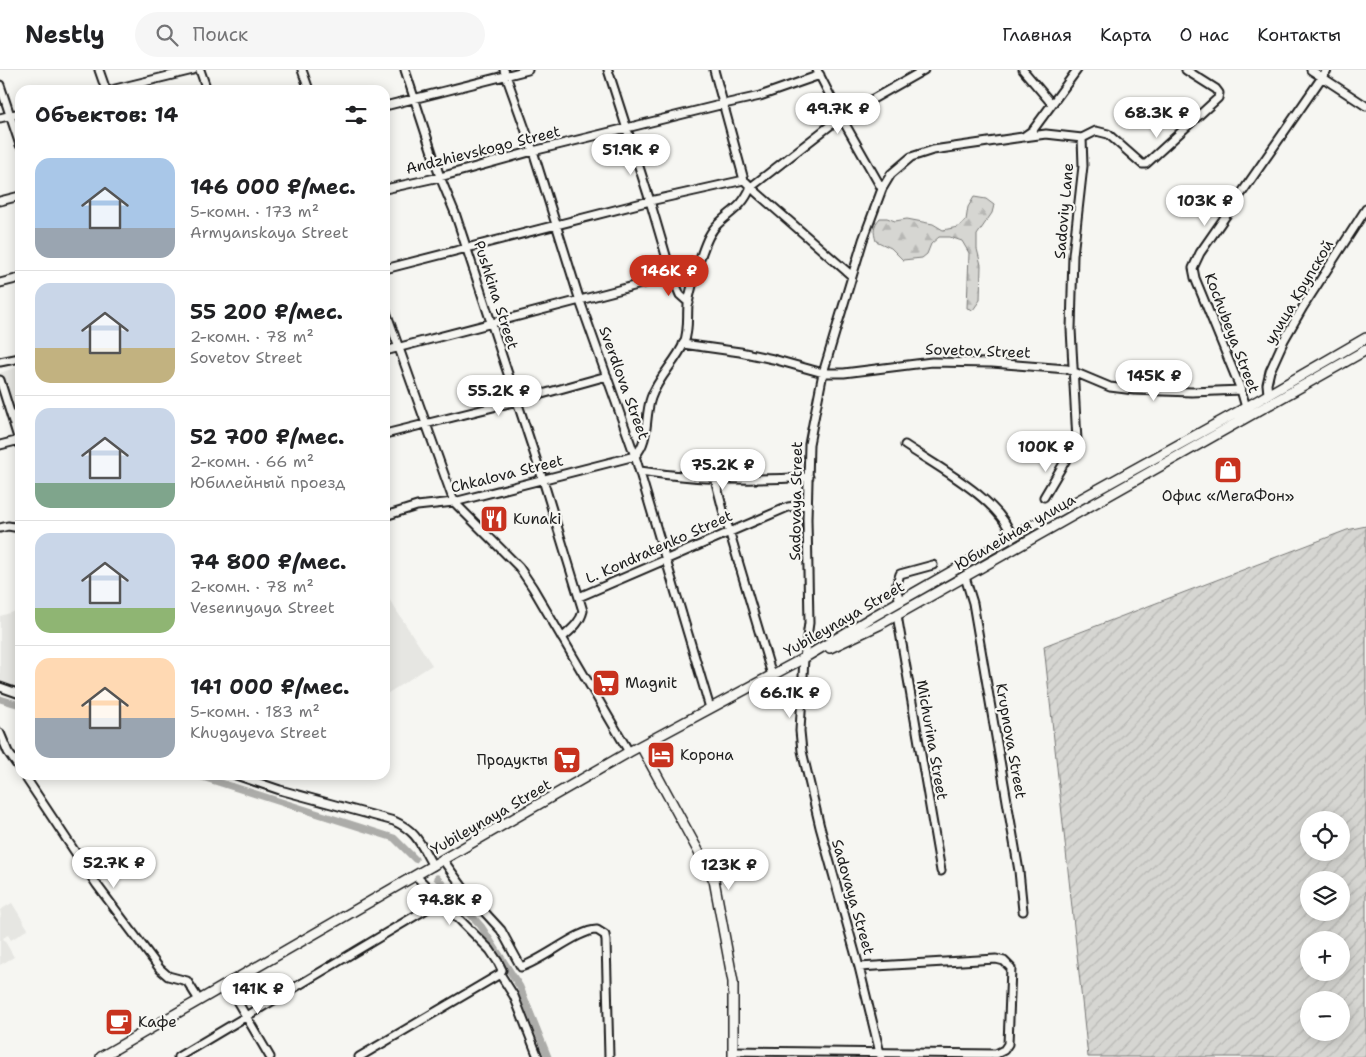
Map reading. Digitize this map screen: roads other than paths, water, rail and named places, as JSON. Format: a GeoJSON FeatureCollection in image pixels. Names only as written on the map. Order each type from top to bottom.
{"type":"FeatureCollection","features":[{"type":"Feature","properties":{"kind":"main road","name":"Yubileynaya Street"},"geometry":{"type":"LineString","coordinates":[[101,1057],[629,752],[804,658],[1086,496],[1247,412],[1268,394],[1366,338]]}},
{"type":"Feature","properties":{"kind":"main road","name":"Юбилейная улица"},"geometry":{"type":"LineString","coordinates":[[804,658],[834,646],[897,615],[1092,504],[1247,412],[1366,350]]}},
{"type":"Feature","properties":{"kind":"main road"},"geometry":{"type":"LineString","coordinates":[[641,746],[714,880],[733,982],[734,1054]]}},
{"type":"Feature","properties":{"kind":"street"},"geometry":{"type":"LineString","coordinates":[[100,70],[104,85]]}},
{"type":"Feature","properties":{"kind":"street"},"geometry":{"type":"LineString","coordinates":[[132,85],[193,70]]}},
{"type":"Feature","properties":{"kind":"street"},"geometry":{"type":"LineString","coordinates":[[200,70],[205,85]]}},
{"type":"Feature","properties":{"kind":"street"},"geometry":{"type":"LineString","coordinates":[[302,70],[307,85]]}},
{"type":"Feature","properties":{"kind":"street","name":"Pushkina Street"},"geometry":{"type":"LineString","coordinates":[[405,70],[440,177],[467,248],[543,480],[583,611],[581,618],[562,638]]}},
{"type":"Feature","properties":{"kind":"street"},"geometry":{"type":"LineString","coordinates":[[390,105],[505,73],[528,70]]}},
{"type":"Feature","properties":{"kind":"street"},"geometry":{"type":"LineString","coordinates":[[608,70],[672,276],[680,295],[688,303]]}},
{"type":"Feature","properties":{"kind":"street"},"geometry":{"type":"LineString","coordinates":[[714,70],[744,180],[852,276]]}},
{"type":"Feature","properties":{"kind":"street"},"geometry":{"type":"LineString","coordinates":[[635,456],[644,443],[648,409],[657,384],[684,344],[687,334],[688,303],[702,252],[710,234],[718,224],[739,207],[751,186],[841,117],[911,73],[924,70]]}},
{"type":"Feature","properties":{"kind":"street"},"geometry":{"type":"LineString","coordinates":[[1023,70],[1052,104]]}},
{"type":"Feature","properties":{"kind":"street"},"geometry":{"type":"LineString","coordinates":[[1024,137],[1033,130],[1077,70]]}},
{"type":"Feature","properties":{"kind":"street"},"geometry":{"type":"LineString","coordinates":[[1082,138],[1096,132],[1108,134],[1142,164],[1146,164],[1218,98],[1216,89],[1186,70]]}},
{"type":"Feature","properties":{"kind":"street"},"geometry":{"type":"LineString","coordinates":[[1311,70],[1366,106]]}},
{"type":"Feature","properties":{"kind":"street","name":"Kochubeya Street"},"geometry":{"type":"LineString","coordinates":[[1247,412],[1241,390],[1195,278],[1193,268],[1200,253],[1327,70]]}},
{"type":"Feature","properties":{"kind":"street","name":"Sverdlova Street"},"geometry":{"type":"LineString","coordinates":[[505,73],[533,152],[580,301],[640,471],[710,708]]}},
{"type":"Feature","properties":{"kind":"street"},"geometry":{"type":"LineString","coordinates":[[818,73],[882,189]]}},
{"type":"Feature","properties":{"kind":"street","name":"Andzhievskogo Street"},"geometry":{"type":"LineString","coordinates":[[390,188],[760,96],[818,73]]}},
{"type":"Feature","properties":{"kind":"street"},"geometry":{"type":"LineString","coordinates":[[0,86],[15,130]]}},
{"type":"Feature","properties":{"kind":"street"},"geometry":{"type":"LineString","coordinates":[[0,118],[15,114]]}},
{"type":"Feature","properties":{"kind":"street","name":"Sadovaya Street"},"geometry":{"type":"LineString","coordinates":[[880,1054],[859,967],[820,827],[802,750],[800,732],[804,658],[809,623],[809,444],[823,373],[863,240],[882,189],[892,174],[911,157],[933,150],[1046,134],[1082,138]]}},
{"type":"Feature","properties":{"kind":"street","name":"Sadoviy Lane"},"geometry":{"type":"LineString","coordinates":[[1044,497],[1077,441],[1071,329],[1073,255],[1083,166],[1082,138]]}},
{"type":"Feature","properties":{"kind":"street"},"geometry":{"type":"LineString","coordinates":[[390,268],[650,201],[744,180]]}},
{"type":"Feature","properties":{"kind":"street"},"geometry":{"type":"LineString","coordinates":[[0,201],[15,197]]}},
{"type":"Feature","properties":{"kind":"street","name":"улица Крупской"},"geometry":{"type":"LineString","coordinates":[[1268,394],[1267,384],[1270,372],[1284,340],[1303,307],[1366,210]]}},
{"type":"Feature","properties":{"kind":"street"},"geometry":{"type":"LineString","coordinates":[[390,350],[672,276]]}},
{"type":"Feature","properties":{"kind":"street"},"geometry":{"type":"LineString","coordinates":[[0,283],[15,279]]}},
{"type":"Feature","properties":{"kind":"street"},"geometry":{"type":"LineString","coordinates":[[390,323],[454,502],[518,567],[533,588],[629,752]]}},
{"type":"Feature","properties":{"kind":"street","name":"Sovetov Street"},"geometry":{"type":"LineString","coordinates":[[684,344],[774,359],[823,373],[932,362],[992,363],[1067,369],[1110,387],[1134,390],[1192,392],[1241,390]]}},
{"type":"Feature","properties":{"kind":"street"},"geometry":{"type":"LineString","coordinates":[[0,362],[15,359]]}},
{"type":"Feature","properties":{"kind":"street"},"geometry":{"type":"LineString","coordinates":[[390,433],[606,376]]}},
{"type":"Feature","properties":{"kind":"street"},"geometry":{"type":"LineString","coordinates":[[0,380],[15,426]]}},
{"type":"Feature","properties":{"kind":"street"},"geometry":{"type":"LineString","coordinates":[[0,445],[15,443]]}},
{"type":"Feature","properties":{"kind":"street"},"geometry":{"type":"LineString","coordinates":[[905,445],[994,508],[1009,527],[1012,537]]}},
{"type":"Feature","properties":{"kind":"street","name":"Chkalova Street"},"geometry":{"type":"LineString","coordinates":[[390,514],[417,506],[454,502],[635,456]]}},
{"type":"Feature","properties":{"kind":"street"},"geometry":{"type":"LineString","coordinates":[[640,471],[670,476],[716,479],[764,480],[809,477]]}},
{"type":"Feature","properties":{"kind":"street"},"geometry":{"type":"LineString","coordinates":[[716,479],[729,532],[772,675]]}},
{"type":"Feature","properties":{"kind":"street"},"geometry":{"type":"LineString","coordinates":[[1086,496],[1092,504]]}},
{"type":"Feature","properties":{"kind":"street","name":"L. Kondratenko Street"},"geometry":{"type":"LineString","coordinates":[[579,597],[788,507],[808,504]]}},
{"type":"Feature","properties":{"kind":"street"},"geometry":{"type":"LineString","coordinates":[[0,528],[8,526],[15,527]]}},
{"type":"Feature","properties":{"kind":"street"},"geometry":{"type":"LineString","coordinates":[[900,602],[896,587],[900,574],[933,565]]}},
{"type":"Feature","properties":{"kind":"street","name":"Krupnova Street"},"geometry":{"type":"LineString","coordinates":[[965,577],[974,603],[1024,911]]}},
{"type":"Feature","properties":{"kind":"street","name":"Michurina Street"},"geometry":{"type":"LineString","coordinates":[[897,615],[941,871]]}},
{"type":"Feature","properties":{"kind":"street"},"geometry":{"type":"LineString","coordinates":[[0,687],[15,692]]}},
{"type":"Feature","properties":{"kind":"street"},"geometry":{"type":"LineString","coordinates":[[0,733],[8,752],[15,762]]}},
{"type":"Feature","properties":{"kind":"street"},"geometry":{"type":"LineString","coordinates":[[0,756],[8,752]]}},
{"type":"Feature","properties":{"kind":"street"},"geometry":{"type":"LineString","coordinates":[[27,780],[97,885],[160,969],[168,976],[187,981],[199,1000]]}},
{"type":"Feature","properties":{"kind":"street"},"geometry":{"type":"LineString","coordinates":[[251,780],[280,790],[394,821],[408,827],[415,835],[432,866]]}},
{"type":"Feature","properties":{"kind":"street"},"geometry":{"type":"LineString","coordinates":[[443,860],[467,893],[502,930],[522,967],[586,931],[598,930],[605,936],[609,1057]]}},
{"type":"Feature","properties":{"kind":"street"},"geometry":{"type":"LineString","coordinates":[[359,1057],[495,978],[502,970],[490,950],[416,876]]}},
{"type":"Feature","properties":{"kind":"street"},"geometry":{"type":"LineString","coordinates":[[178,1057],[440,900]]}},
{"type":"Feature","properties":{"kind":"street"},"geometry":{"type":"LineString","coordinates":[[734,1054],[996,1054],[1004,1050],[1008,1044],[1011,968],[1004,961],[996,959],[859,967]]}},
{"type":"Feature","properties":{"kind":"street"},"geometry":{"type":"LineString","coordinates":[[500,974],[514,996],[537,1055],[528,1057]]}},
{"type":"Feature","properties":{"kind":"street"},"geometry":{"type":"LineString","coordinates":[[227,984],[270,1057]]}},
{"type":"Feature","properties":{"kind":"waterway"},"geometry":{"type":"LineString","coordinates":[[0,699],[15,704]]}},
{"type":"Feature","properties":{"kind":"waterway"},"geometry":{"type":"LineString","coordinates":[[212,780],[394,838],[415,859]]}},
{"type":"Feature","properties":{"kind":"waterway"},"geometry":{"type":"LineString","coordinates":[[437,878],[481,926],[520,987],[548,1057]]}},
{"type":"Feature","properties":{"kind":"place","name":"Офис «МегаФон»"},"geometry":{"type":"Point","coordinates":[1228,470]}},
{"type":"Feature","properties":{"kind":"place","name":"Kunaki"},"geometry":{"type":"Point","coordinates":[494,519]}},
{"type":"Feature","properties":{"kind":"place","name":"Magnit"},"geometry":{"type":"Point","coordinates":[606,683]}},
{"type":"Feature","properties":{"kind":"place","name":"Корона"},"geometry":{"type":"Point","coordinates":[661,755]}},
{"type":"Feature","properties":{"kind":"place","name":"Продукты"},"geometry":{"type":"Point","coordinates":[567,760]}},
{"type":"Feature","properties":{"kind":"place","name":"Кафе"},"geometry":{"type":"Point","coordinates":[119,1022]}}]}
